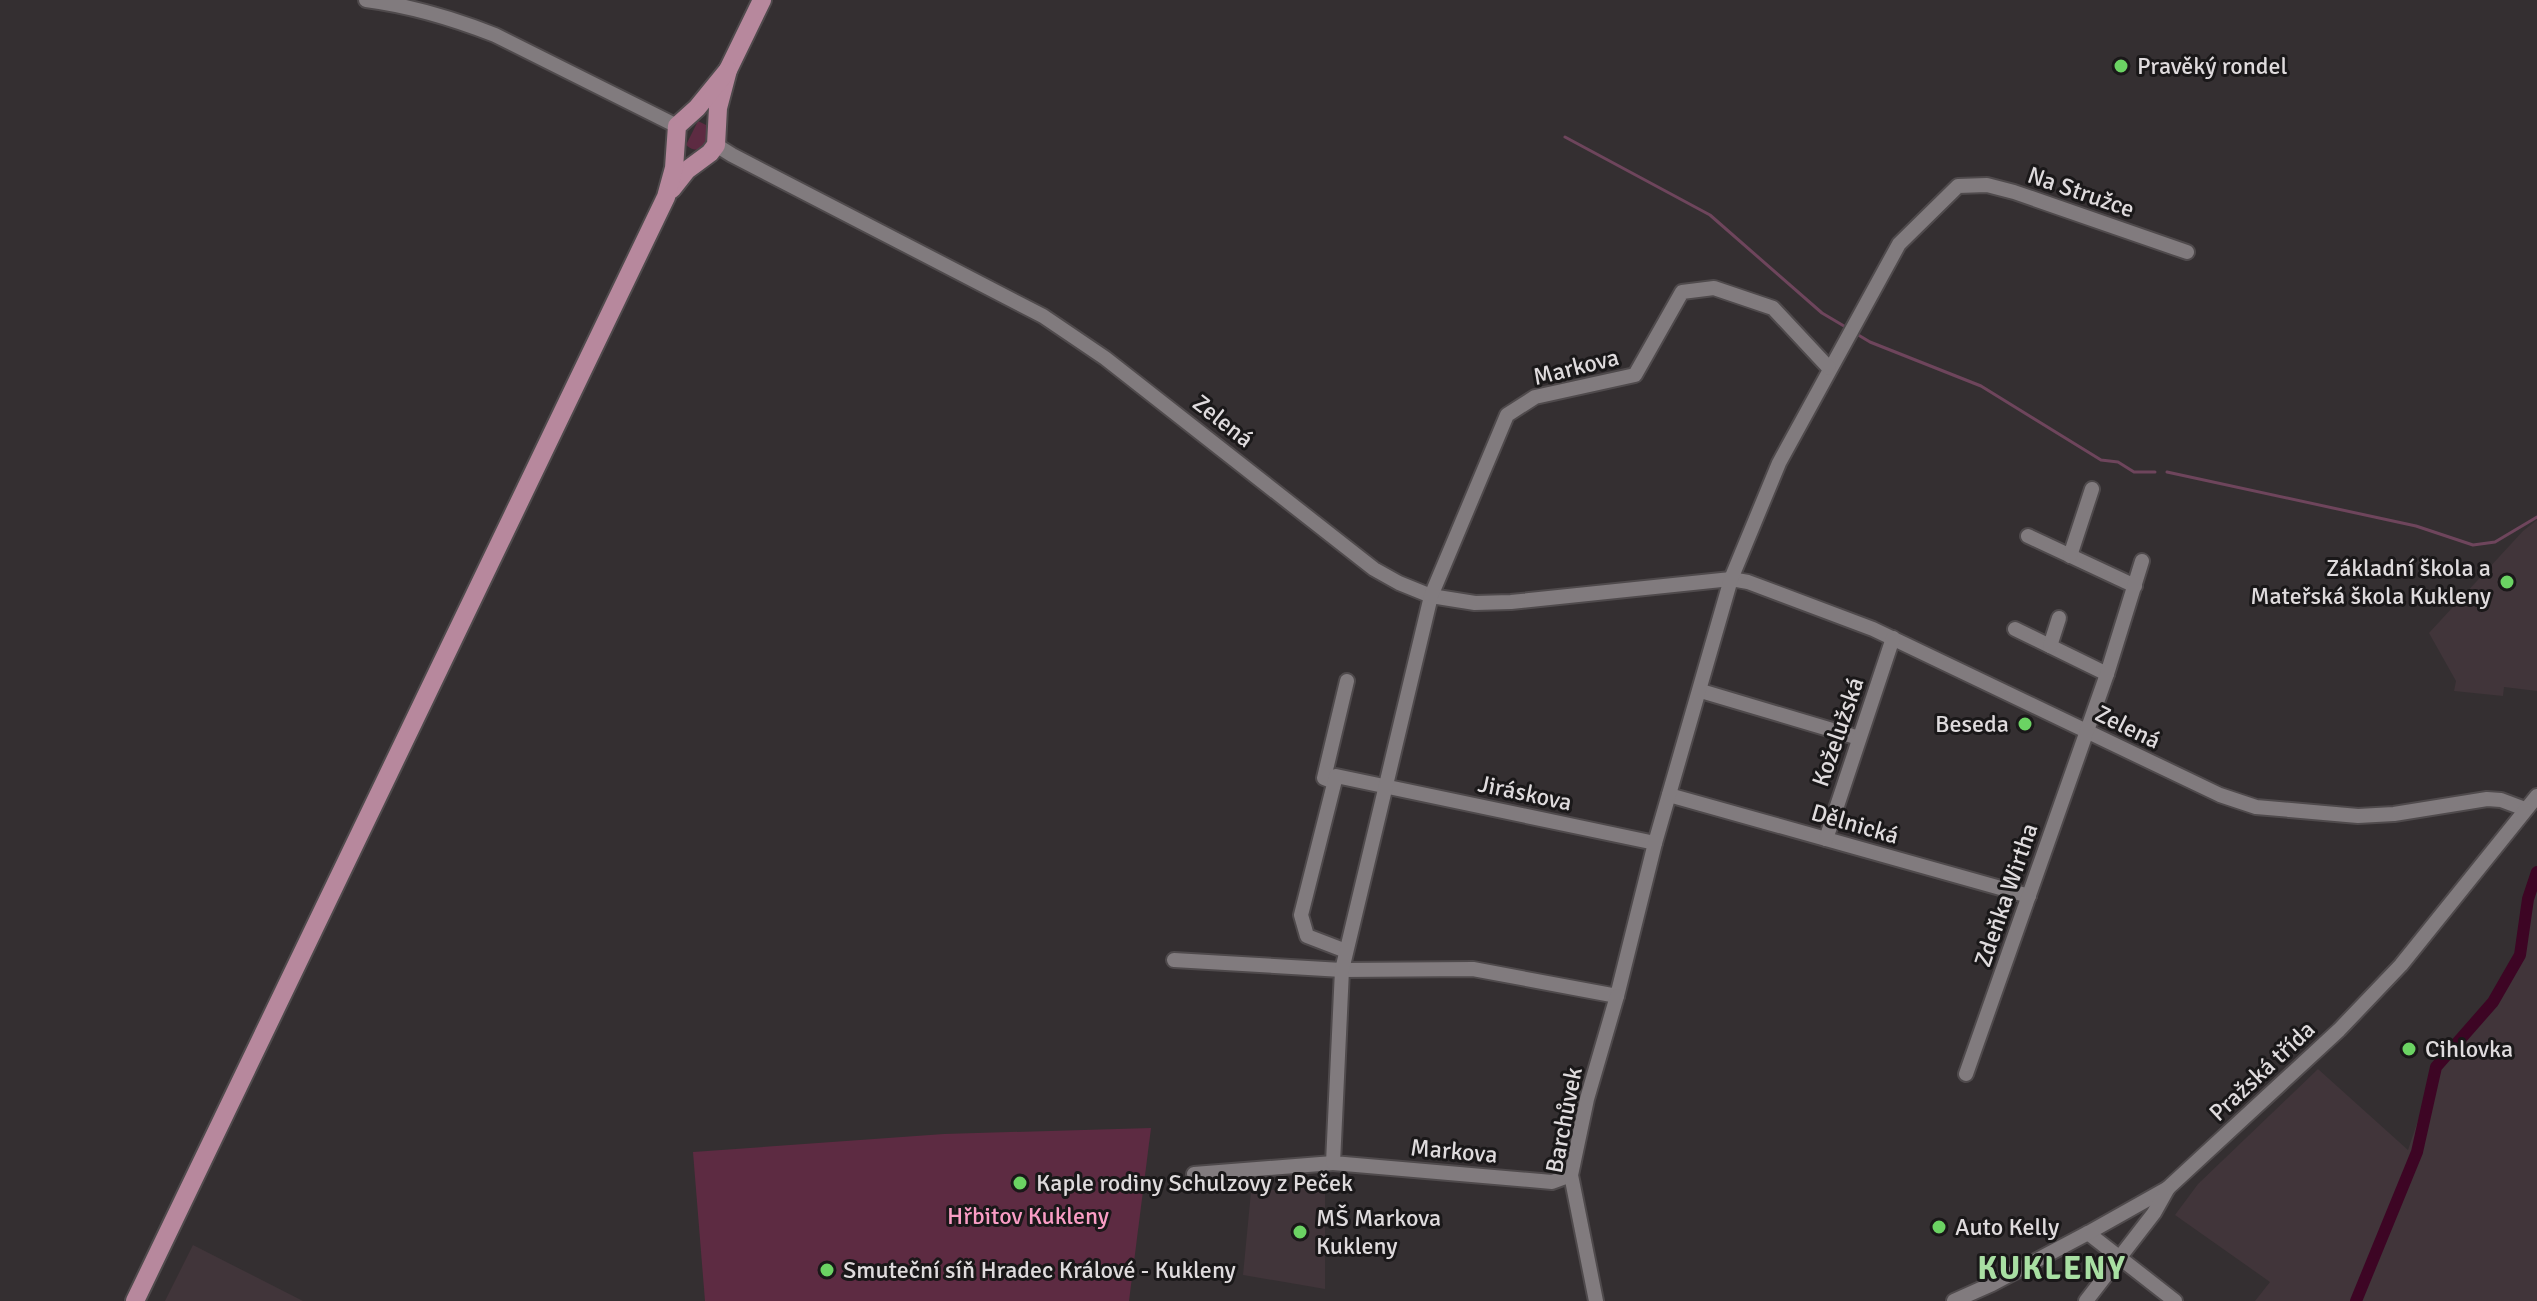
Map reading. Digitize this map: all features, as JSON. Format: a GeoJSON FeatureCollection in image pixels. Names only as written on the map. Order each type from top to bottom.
{"type":"FeatureCollection","features":[{"type":"Feature","properties":{"kind":"main road"},"geometry":{"type":"LineString","coordinates":[[135,1301],[666,197],[713,144],[728,70],[762,0]]}},
{"type":"Feature","properties":{"kind":"main road"},"geometry":{"type":"LineString","coordinates":[[666,197],[677,146],[675,133],[681,122],[697,108],[728,70]]}},
{"type":"Feature","properties":{"kind":"main road"},"geometry":{"type":"LineString","coordinates":[[681,122],[692,115],[711,120],[713,144]]}},
{"type":"Feature","properties":{"kind":"main road"},"geometry":{"type":"LineString","coordinates":[[677,146],[692,157],[713,144]]}},
{"type":"Feature","properties":{"kind":"street"},"geometry":{"type":"LineString","coordinates":[[366,0],[420,9],[442,7],[681,122]]}},
{"type":"Feature","properties":{"kind":"street","name":"Zelená"},"geometry":{"type":"LineString","coordinates":[[713,144],[1043,316],[1105,358],[1374,569],[1431,596],[1475,603],[1511,602],[1731,579],[1764,586],[1853,620],[2220,795],[2256,807],[2376,816],[2494,799],[2525,809]]}},
{"type":"Feature","properties":{"kind":"street","name":"Na Stružce"},"geometry":{"type":"LineString","coordinates":[[1829,368],[1899,244],[1958,186],[1987,185],[2014,192],[2187,252]]}},
{"type":"Feature","properties":{"kind":"street","name":"Markova"},"geometry":{"type":"LineString","coordinates":[[1333,1163],[1342,970],[1346,951],[1431,596],[1507,415],[1535,397],[1635,375],[1682,292],[1714,288],[1773,308],[1829,368]]}},
{"type":"Feature","properties":{"kind":"street"},"geometry":{"type":"LineString","coordinates":[[1174,960],[1342,970],[1473,969],[1618,990],[1655,843],[1731,579],[1779,463],[1829,368]]}},
{"type":"Feature","properties":{"kind":"street"},"geometry":{"type":"LineString","coordinates":[[2070,556],[2092,489]]}},
{"type":"Feature","properties":{"kind":"street"},"geometry":{"type":"LineString","coordinates":[[2028,536],[2135,586]]}},
{"type":"Feature","properties":{"kind":"street","name":"Zdeňka Wirtha"},"geometry":{"type":"LineString","coordinates":[[1966,1074],[2107,674],[2142,561]]}},
{"type":"Feature","properties":{"kind":"street"},"geometry":{"type":"LineString","coordinates":[[2050,646],[2059,618]]}},
{"type":"Feature","properties":{"kind":"street"},"geometry":{"type":"LineString","coordinates":[[2015,629],[2107,674]]}},
{"type":"Feature","properties":{"kind":"street","name":"Koželužská"},"geometry":{"type":"LineString","coordinates":[[1826,839],[1893,638]]}},
{"type":"Feature","properties":{"kind":"street"},"geometry":{"type":"LineString","coordinates":[[1334,782],[1324,778],[1347,681]]}},
{"type":"Feature","properties":{"kind":"street"},"geometry":{"type":"LineString","coordinates":[[1701,691],[1859,738]]}},
{"type":"Feature","properties":{"kind":"street"},"geometry":{"type":"LineString","coordinates":[[1346,951],[1307,936],[1303,931],[1301,915],[1336,776],[1385,786]]}},
{"type":"Feature","properties":{"kind":"street","name":"Jiráskova"},"geometry":{"type":"LineString","coordinates":[[1385,786],[1655,843]]}},
{"type":"Feature","properties":{"kind":"street","name":"Dělnická"},"geometry":{"type":"LineString","coordinates":[[1669,795],[2029,896]]}},
{"type":"Feature","properties":{"kind":"street","name":"Pražská třída"},"geometry":{"type":"LineString","coordinates":[[1954,1301],[1992,1284],[2168,1188],[2339,1030],[2401,965],[2537,796]]}},
{"type":"Feature","properties":{"kind":"street","name":"Barchůvek"},"geometry":{"type":"LineString","coordinates":[[1596,1301],[1571,1175],[1587,1099],[1618,990]]}},
{"type":"Feature","properties":{"kind":"street","name":"Markova"},"geometry":{"type":"LineString","coordinates":[[1194,1174],[1333,1163],[1552,1182],[1571,1175]]}},
{"type":"Feature","properties":{"kind":"street"},"geometry":{"type":"LineString","coordinates":[[2086,1301],[2154,1213],[2168,1188]]}},
{"type":"Feature","properties":{"kind":"street"},"geometry":{"type":"LineString","coordinates":[[2088,1233],[2175,1301]]}},
{"type":"Feature","properties":{"kind":"shaded area","name":"Základní škola a Mateřská škola Kukleny"},"geometry":{"type":"Polygon","coordinates":[[[2537,520],[2537,691],[2504,687],[2503,696],[2454,691],[2456,681],[2429,633],[2523,531],[2537,520]]]}},
{"type":"Feature","properties":{"kind":"shaded area"},"geometry":{"type":"Polygon","coordinates":[[[2537,882],[2537,1301],[2255,1301],[2270,1282],[2175,1215],[2198,1184],[2318,1069],[2408,1150],[2436,1067],[2464,1037],[2517,964],[2527,935],[2532,895],[2537,882]]]}},
{"type":"Feature","properties":{"kind":"shaded area"},"geometry":{"type":"Polygon","coordinates":[[[1325,1185],[1325,1289],[1243,1275],[1251,1192],[1325,1185]]]}},
{"type":"Feature","properties":{"kind":"shaded area"},"geometry":{"type":"Polygon","coordinates":[[[193,1245],[303,1301],[165,1301],[193,1245]]]}},
{"type":"Feature","properties":{"kind":"green space"},"geometry":{"type":"Polygon","coordinates":[[[698,121],[706,125],[711,138],[697,150],[686,145],[698,121]]]}},
{"type":"Feature","properties":{"kind":"green space","name":"Hřbitov Kukleny"},"geometry":{"type":"Polygon","coordinates":[[[1151,1128],[1129,1301],[705,1301],[693,1152],[944,1134],[1151,1128]]]}},
{"type":"Feature","properties":{"kind":"waterway"},"geometry":{"type":"LineString","coordinates":[[1565,137],[1710,215],[1822,313],[1849,329]]}},
{"type":"Feature","properties":{"kind":"waterway"},"geometry":{"type":"LineString","coordinates":[[1855,333],[1870,342],[1981,386],[2101,460],[2118,462],[2134,472],[2155,472]]}},
{"type":"Feature","properties":{"kind":"waterway"},"geometry":{"type":"LineString","coordinates":[[2167,472],[2416,526],[2473,545],[2495,542],[2537,517]]}},
{"type":"Feature","properties":{"kind":"waterway"},"geometry":{"type":"LineString","coordinates":[[2356,1301],[2417,1152],[2436,1067],[2493,1002],[2520,955],[2528,899],[2537,872]]}},
{"type":"Feature","properties":{"kind":"place","name":"Pravěký rondel"},"geometry":{"type":"Point","coordinates":[2121,66]}},
{"type":"Feature","properties":{"kind":"place","name":"Základní škola a Mateřská škola Kukleny"},"geometry":{"type":"Point","coordinates":[2507,582]}},
{"type":"Feature","properties":{"kind":"place","name":"Beseda"},"geometry":{"type":"Point","coordinates":[2025,724]}},
{"type":"Feature","properties":{"kind":"place","name":"Cihlovka"},"geometry":{"type":"Point","coordinates":[2409,1049]}},
{"type":"Feature","properties":{"kind":"place","name":"Kaple rodiny Schulzovy z Peček"},"geometry":{"type":"Point","coordinates":[1020,1183]}},
{"type":"Feature","properties":{"kind":"place","name":"Auto Kelly"},"geometry":{"type":"Point","coordinates":[1939,1227]}},
{"type":"Feature","properties":{"kind":"place","name":"MŠ Markova Kukleny"},"geometry":{"type":"Point","coordinates":[1300,1232]}},
{"type":"Feature","properties":{"kind":"place","name":"Smuteční síň Hradec Králové - Kukleny"},"geometry":{"type":"Point","coordinates":[827,1270]}},
{"type":"Feature","properties":{"kind":"district","name":"KUKLENY"},"geometry":{"type":"Point","coordinates":[2052,1268]}}]}
